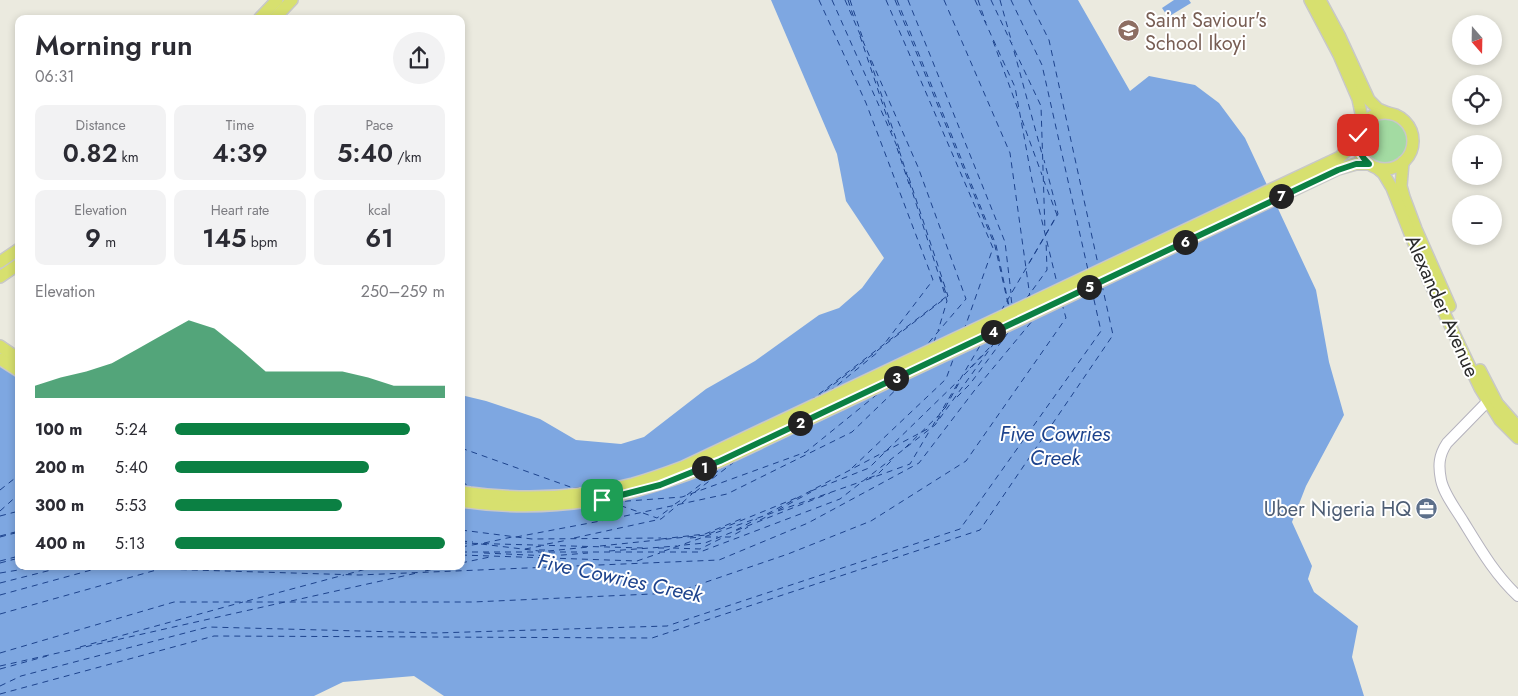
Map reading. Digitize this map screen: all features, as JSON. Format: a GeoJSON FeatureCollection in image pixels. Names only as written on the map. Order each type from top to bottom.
{"type":"FeatureCollection","features":[{"type":"Feature","properties":{"kind":"main road"},"geometry":{"type":"LineString","coordinates":[[263,15],[277,0]]}},
{"type":"Feature","properties":{"kind":"main road"},"geometry":{"type":"LineString","coordinates":[[278,15],[292,0]]}},
{"type":"Feature","properties":{"kind":"main road"},"geometry":{"type":"LineString","coordinates":[[1310,0],[1339,55],[1358,99],[1362,120],[1358,135],[1360,153],[1373,166]]}},
{"type":"Feature","properties":{"kind":"main road"},"geometry":{"type":"LineString","coordinates":[[465,492],[512,497],[573,495],[632,484],[683,467],[1335,165],[1356,164],[1390,168],[1403,162],[1412,149],[1412,134],[1403,120],[1378,109],[1370,100],[1344,44],[1320,0]]}},
{"type":"Feature","properties":{"kind":"main road"},"geometry":{"type":"LineString","coordinates":[[465,501],[513,506],[574,504],[632,493],[720,461],[1335,165],[1358,135],[1365,122],[1374,116],[1389,114]]}},
{"type":"Feature","properties":{"kind":"main road","name":"Alexander Avenue"},"geometry":{"type":"LineString","coordinates":[[1403,162],[1401,186],[1404,197],[1442,289],[1497,403],[1518,426]]}},
{"type":"Feature","properties":{"kind":"main road","name":"Alexander Avenue"},"geometry":{"type":"LineString","coordinates":[[1373,166],[1383,172],[1392,188],[1428,279],[1487,402],[1500,420],[1518,438]]}},
{"type":"Feature","properties":{"kind":"main road"},"geometry":{"type":"LineString","coordinates":[[0,262],[15,252]]}},
{"type":"Feature","properties":{"kind":"main road"},"geometry":{"type":"LineString","coordinates":[[0,277],[15,267]]}},
{"type":"Feature","properties":{"kind":"main road"},"geometry":{"type":"LineString","coordinates":[[0,346],[15,356]]}},
{"type":"Feature","properties":{"kind":"main road"},"geometry":{"type":"LineString","coordinates":[[0,359],[15,368]]}},
{"type":"Feature","properties":{"kind":"street"},"geometry":{"type":"LineString","coordinates":[[1487,402],[1447,443],[1442,451],[1439,458],[1441,481],[1454,507],[1482,552],[1501,578],[1518,596]]}},
{"type":"Feature","properties":{"kind":"green space"},"geometry":{"type":"Polygon","coordinates":[[[1385,119],[1397,123],[1403,129],[1407,141],[1403,153],[1397,159],[1385,163],[1373,159],[1367,153],[1363,141],[1367,129],[1373,123],[1385,119]]]}},
{"type":"Feature","properties":{"kind":"water","name":"Five Cowries Creek"},"geometry":{"type":"Polygon","coordinates":[[[771,0],[1078,0],[1130,91],[1149,76],[1195,85],[1219,103],[1245,138],[1316,290],[1329,362],[1344,415],[1306,486],[1292,522],[1312,566],[1308,579],[1314,592],[1358,626],[1352,657],[1364,696],[444,696],[414,676],[343,682],[314,696],[0,696],[0,359],[15,349],[15,570],[465,570],[465,396],[540,419],[576,440],[621,444],[644,437],[706,389],[755,361],[819,315],[839,308],[862,288],[884,258],[846,201],[837,154],[771,0]]]}},
{"type":"Feature","properties":{"kind":"water"},"geometry":{"type":"Polygon","coordinates":[[[1174,0],[1189,0],[1191,3],[1168,17],[1162,8],[1174,0]]]}},
{"type":"Feature","properties":{"kind":"ferry route"},"geometry":{"type":"LineString","coordinates":[[819,0],[866,103],[933,280],[885,343]]}},
{"type":"Feature","properties":{"kind":"ferry route"},"geometry":{"type":"LineString","coordinates":[[832,0],[900,153],[947,301],[938,331]]}},
{"type":"Feature","properties":{"kind":"ferry route"},"geometry":{"type":"LineString","coordinates":[[845,0],[918,167],[966,299],[925,347]]}},
{"type":"Feature","properties":{"kind":"ferry route"},"geometry":{"type":"LineString","coordinates":[[848,0],[854,18]]}},
{"type":"Feature","properties":{"kind":"ferry route"},"geometry":{"type":"LineString","coordinates":[[850,0],[864,42]]}},
{"type":"Feature","properties":{"kind":"ferry route"},"geometry":{"type":"LineString","coordinates":[[886,0],[993,248],[964,330]]}},
{"type":"Feature","properties":{"kind":"ferry route"},"geometry":{"type":"LineString","coordinates":[[895,0],[995,246],[1009,308]]}},
{"type":"Feature","properties":{"kind":"ferry route"},"geometry":{"type":"LineString","coordinates":[[897,0],[996,245],[1009,306]]}},
{"type":"Feature","properties":{"kind":"ferry route"},"geometry":{"type":"LineString","coordinates":[[908,0],[1005,242],[1011,293]]}},
{"type":"Feature","properties":{"kind":"ferry route"},"geometry":{"type":"LineString","coordinates":[[944,0],[1010,153],[1030,297]]}},
{"type":"Feature","properties":{"kind":"ferry route"},"geometry":{"type":"LineString","coordinates":[[975,0],[1015,87],[1032,180],[1057,283]]}},
{"type":"Feature","properties":{"kind":"ferry route"},"geometry":{"type":"LineString","coordinates":[[978,0],[986,23]]}},
{"type":"Feature","properties":{"kind":"ferry route"},"geometry":{"type":"LineString","coordinates":[[991,0],[1041,106],[1045,231]]}},
{"type":"Feature","properties":{"kind":"ferry route"},"geometry":{"type":"LineString","coordinates":[[1000,0],[1012,43]]}},
{"type":"Feature","properties":{"kind":"ferry route"},"geometry":{"type":"LineString","coordinates":[[1011,0],[1042,65],[1088,270]]}},
{"type":"Feature","properties":{"kind":"ferry route"},"geometry":{"type":"LineString","coordinates":[[1029,0],[1049,40],[1098,264]]}},
{"type":"Feature","properties":{"kind":"ferry route"},"geometry":{"type":"LineString","coordinates":[[860,36],[892,132]]}},
{"type":"Feature","properties":{"kind":"ferry route"},"geometry":{"type":"LineString","coordinates":[[993,41],[1019,112]]}},
{"type":"Feature","properties":{"kind":"ferry route"},"geometry":{"type":"LineString","coordinates":[[1014,51],[1042,154]]}},
{"type":"Feature","properties":{"kind":"ferry route"},"geometry":{"type":"LineString","coordinates":[[870,60],[900,151]]}},
{"type":"Feature","properties":{"kind":"ferry route"},"geometry":{"type":"LineString","coordinates":[[1022,120],[1042,175]]}},
{"type":"Feature","properties":{"kind":"ferry route"},"geometry":{"type":"LineString","coordinates":[[897,148],[909,184]]}},
{"type":"Feature","properties":{"kind":"ferry route"},"geometry":{"type":"LineString","coordinates":[[1001,311],[1058,214],[1044,160]]}},
{"type":"Feature","properties":{"kind":"ferry route"},"geometry":{"type":"LineString","coordinates":[[816,398],[948,296],[907,172]]}},
{"type":"Feature","properties":{"kind":"ferry route"},"geometry":{"type":"LineString","coordinates":[[1029,263],[1057,215],[1044,181]]}},
{"type":"Feature","properties":{"kind":"ferry route"},"geometry":{"type":"LineString","coordinates":[[1026,299],[1047,270],[1046,240]]}},
{"type":"Feature","properties":{"kind":"ferry route"},"geometry":{"type":"LineString","coordinates":[[810,401],[947,296],[939,274]]}},
{"type":"Feature","properties":{"kind":"ferry route"},"geometry":{"type":"LineString","coordinates":[[0,694],[214,636],[652,638],[980,530],[1113,335],[1102,285]]}},
{"type":"Feature","properties":{"kind":"ferry route"},"geometry":{"type":"LineString","coordinates":[[0,686],[21,676],[208,627],[435,633],[667,626],[960,529],[1101,331],[1092,291]]}},
{"type":"Feature","properties":{"kind":"ferry route"},"geometry":{"type":"LineString","coordinates":[[1011,297],[1012,305]]}},
{"type":"Feature","properties":{"kind":"ferry route"},"geometry":{"type":"LineString","coordinates":[[0,653],[174,602],[473,602],[674,593],[788,554],[871,521],[966,461],[1066,318],[1062,304]]}},
{"type":"Feature","properties":{"kind":"ferry route"},"geometry":{"type":"LineString","coordinates":[[193,570],[359,575],[719,560],[808,523],[919,463],[1033,318]]}},
{"type":"Feature","properties":{"kind":"ferry route"},"geometry":{"type":"LineString","coordinates":[[957,397],[970,384],[1010,330]]}},
{"type":"Feature","properties":{"kind":"ferry route"},"geometry":{"type":"LineString","coordinates":[[995,343],[1006,332]]}},
{"type":"Feature","properties":{"kind":"ferry route"},"geometry":{"type":"LineString","coordinates":[[998,339],[1004,333]]}},
{"type":"Feature","properties":{"kind":"ferry route"},"geometry":{"type":"LineString","coordinates":[[934,343],[936,335]]}},
{"type":"Feature","properties":{"kind":"ferry route"},"geometry":{"type":"LineString","coordinates":[[465,552],[700,552],[840,499],[935,425],[1000,335]]}},
{"type":"Feature","properties":{"kind":"ferry route"},"geometry":{"type":"LineString","coordinates":[[932,427],[981,344]]}},
{"type":"Feature","properties":{"kind":"ferry route"},"geometry":{"type":"LineString","coordinates":[[970,368],[991,346]]}},
{"type":"Feature","properties":{"kind":"ferry route"},"geometry":{"type":"LineString","coordinates":[[964,375],[987,351]]}},
{"type":"Feature","properties":{"kind":"ferry route"},"geometry":{"type":"LineString","coordinates":[[829,392],[878,352]]}},
{"type":"Feature","properties":{"kind":"ferry route"},"geometry":{"type":"LineString","coordinates":[[852,468],[946,379],[954,357]]}},
{"type":"Feature","properties":{"kind":"ferry route"},"geometry":{"type":"LineString","coordinates":[[516,537],[727,494],[852,432],[907,379]]}},
{"type":"Feature","properties":{"kind":"ferry route"},"geometry":{"type":"LineString","coordinates":[[887,450],[959,380]]}},
{"type":"Feature","properties":{"kind":"ferry route"},"geometry":{"type":"LineString","coordinates":[[945,408],[959,383]]}},
{"type":"Feature","properties":{"kind":"ferry route"},"geometry":{"type":"LineString","coordinates":[[614,502],[682,497],[806,452],[880,392]]}},
{"type":"Feature","properties":{"kind":"ferry route"},"geometry":{"type":"LineString","coordinates":[[942,411],[948,405]]}},
{"type":"Feature","properties":{"kind":"ferry route"},"geometry":{"type":"LineString","coordinates":[[937,421],[943,411]]}},
{"type":"Feature","properties":{"kind":"ferry route"},"geometry":{"type":"LineString","coordinates":[[905,448],[938,416]]}},
{"type":"Feature","properties":{"kind":"ferry route"},"geometry":{"type":"LineString","coordinates":[[922,432],[931,427]]}},
{"type":"Feature","properties":{"kind":"ferry route"},"geometry":{"type":"LineString","coordinates":[[866,480],[910,464],[930,430]]}},
{"type":"Feature","properties":{"kind":"ferry route"},"geometry":{"type":"LineString","coordinates":[[767,514],[918,434]]}},
{"type":"Feature","properties":{"kind":"ferry route"},"geometry":{"type":"LineString","coordinates":[[465,449],[576,489]]}},
{"type":"Feature","properties":{"kind":"ferry route"},"geometry":{"type":"LineString","coordinates":[[811,491],[869,468],[884,453]]}},
{"type":"Feature","properties":{"kind":"ferry route"},"geometry":{"type":"LineString","coordinates":[[695,492],[738,459]]}},
{"type":"Feature","properties":{"kind":"ferry route"},"geometry":{"type":"LineString","coordinates":[[869,478],[877,475],[893,459]]}},
{"type":"Feature","properties":{"kind":"ferry route"},"geometry":{"type":"LineString","coordinates":[[687,495],[727,464]]}},
{"type":"Feature","properties":{"kind":"ferry route"},"geometry":{"type":"LineString","coordinates":[[0,490],[15,478]]}},
{"type":"Feature","properties":{"kind":"ferry route"},"geometry":{"type":"LineString","coordinates":[[664,551],[863,481]]}},
{"type":"Feature","properties":{"kind":"ferry route"},"geometry":{"type":"LineString","coordinates":[[562,490],[617,482]]}},
{"type":"Feature","properties":{"kind":"ferry route"},"geometry":{"type":"LineString","coordinates":[[465,484],[474,488]]}},
{"type":"Feature","properties":{"kind":"ferry route"},"geometry":{"type":"LineString","coordinates":[[778,510],[811,492]]}},
{"type":"Feature","properties":{"kind":"ferry route"},"geometry":{"type":"LineString","coordinates":[[684,545],[705,543],[830,493]]}},
{"type":"Feature","properties":{"kind":"ferry route"},"geometry":{"type":"LineString","coordinates":[[682,503],[692,494]]}},
{"type":"Feature","properties":{"kind":"ferry route"},"geometry":{"type":"LineString","coordinates":[[0,511],[15,498]]}},
{"type":"Feature","properties":{"kind":"ferry route"},"geometry":{"type":"LineString","coordinates":[[675,504],[684,498]]}},
{"type":"Feature","properties":{"kind":"ferry route"},"geometry":{"type":"LineString","coordinates":[[600,546],[706,535],[796,498]]}},
{"type":"Feature","properties":{"kind":"ferry route"},"geometry":{"type":"LineString","coordinates":[[610,502],[639,512]]}},
{"type":"Feature","properties":{"kind":"ferry route"},"geometry":{"type":"LineString","coordinates":[[574,538],[661,519],[678,505]]}},
{"type":"Feature","properties":{"kind":"ferry route"},"geometry":{"type":"LineString","coordinates":[[643,513],[657,518],[672,507]]}},
{"type":"Feature","properties":{"kind":"ferry route"},"geometry":{"type":"LineString","coordinates":[[0,516],[15,512]]}},
{"type":"Feature","properties":{"kind":"ferry route"},"geometry":{"type":"LineString","coordinates":[[760,520],[770,515]]}},
{"type":"Feature","properties":{"kind":"ferry route"},"geometry":{"type":"LineString","coordinates":[[661,539],[705,534],[741,519]]}},
{"type":"Feature","properties":{"kind":"ferry route"},"geometry":{"type":"LineString","coordinates":[[736,530],[757,519]]}},
{"type":"Feature","properties":{"kind":"ferry route"},"geometry":{"type":"LineString","coordinates":[[725,537],[730,537],[748,527]]}},
{"type":"Feature","properties":{"kind":"ferry route"},"geometry":{"type":"LineString","coordinates":[[465,531],[532,539],[661,538]]}},
{"type":"Feature","properties":{"kind":"ferry route"},"geometry":{"type":"LineString","coordinates":[[0,536],[15,532]]}},
{"type":"Feature","properties":{"kind":"ferry route"},"geometry":{"type":"LineString","coordinates":[[0,537],[15,533]]}},
{"type":"Feature","properties":{"kind":"ferry route"},"geometry":{"type":"LineString","coordinates":[[484,543],[512,537]]}},
{"type":"Feature","properties":{"kind":"ferry route"},"geometry":{"type":"LineString","coordinates":[[690,538],[701,537]]}},
{"type":"Feature","properties":{"kind":"ferry route"},"geometry":{"type":"LineString","coordinates":[[705,537],[718,537]]}},
{"type":"Feature","properties":{"kind":"ferry route"},"geometry":{"type":"LineString","coordinates":[[673,548],[700,549],[724,537]]}},
{"type":"Feature","properties":{"kind":"ferry route"},"geometry":{"type":"LineString","coordinates":[[547,544],[568,540]]}},
{"type":"Feature","properties":{"kind":"ferry route"},"geometry":{"type":"LineString","coordinates":[[465,541],[473,542]]}},
{"type":"Feature","properties":{"kind":"ferry route"},"geometry":{"type":"LineString","coordinates":[[465,543],[644,548]]}},
{"type":"Feature","properties":{"kind":"ferry route"},"geometry":{"type":"LineString","coordinates":[[465,546],[478,544]]}},
{"type":"Feature","properties":{"kind":"ferry route"},"geometry":{"type":"LineString","coordinates":[[481,544],[539,551]]}},
{"type":"Feature","properties":{"kind":"ferry route"},"geometry":{"type":"LineString","coordinates":[[525,549],[541,546]]}},
{"type":"Feature","properties":{"kind":"ferry route"},"geometry":{"type":"LineString","coordinates":[[609,551],[677,546]]}},
{"type":"Feature","properties":{"kind":"ferry route"},"geometry":{"type":"LineString","coordinates":[[548,551],[589,547]]}},
{"type":"Feature","properties":{"kind":"ferry route"},"geometry":{"type":"LineString","coordinates":[[658,548],[669,548]]}},
{"type":"Feature","properties":{"kind":"ferry route"},"geometry":{"type":"LineString","coordinates":[[539,550],[548,550]]}},
{"type":"Feature","properties":{"kind":"ferry route"},"geometry":{"type":"LineString","coordinates":[[484,553],[550,556],[588,553]]}},
{"type":"Feature","properties":{"kind":"ferry route"},"geometry":{"type":"LineString","coordinates":[[465,555],[637,561],[660,553]]}},
{"type":"Feature","properties":{"kind":"ferry route"},"geometry":{"type":"LineString","coordinates":[[0,561],[15,557]]}},
{"type":"Feature","properties":{"kind":"ferry route"},"geometry":{"type":"LineString","coordinates":[[465,562],[490,557]]}},
{"type":"Feature","properties":{"kind":"ferry route"},"geometry":{"type":"LineString","coordinates":[[0,563],[15,559]]}},
{"type":"Feature","properties":{"kind":"ferry route"},"geometry":{"type":"LineString","coordinates":[[0,573],[18,570]]}},
{"type":"Feature","properties":{"kind":"ferry route"},"geometry":{"type":"LineString","coordinates":[[0,583],[51,570]]}},
{"type":"Feature","properties":{"kind":"ferry route"},"geometry":{"type":"LineString","coordinates":[[0,595],[91,570]]}},
{"type":"Feature","properties":{"kind":"ferry route"},"geometry":{"type":"LineString","coordinates":[[0,614],[156,570]]}},
{"type":"Feature","properties":{"kind":"ferry route"},"geometry":{"type":"LineString","coordinates":[[348,574],[362,570]]}},
{"type":"Feature","properties":{"kind":"ferry route"},"geometry":{"type":"LineString","coordinates":[[425,571],[430,570]]}},
{"type":"Feature","properties":{"kind":"ferry route"},"geometry":{"type":"LineString","coordinates":[[291,601],[417,573]]}},
{"type":"Feature","properties":{"kind":"ferry route"},"geometry":{"type":"LineString","coordinates":[[247,601],[344,575]]}},
{"type":"Feature","properties":{"kind":"ferry route"},"geometry":{"type":"LineString","coordinates":[[80,647],[243,602]]}},
{"type":"Feature","properties":{"kind":"ferry route"},"geometry":{"type":"LineString","coordinates":[[0,666],[285,602]]}},
{"type":"Feature","properties":{"kind":"ferry route"},"geometry":{"type":"LineString","coordinates":[[0,669],[47,656]]}},
{"type":"Feature","properties":{"kind":"place","name":"Saint Saviour's School Ikoyi"},"geometry":{"type":"Point","coordinates":[1129,31]}},
{"type":"Feature","properties":{"kind":"place","name":"Uber Nigeria HQ"},"geometry":{"type":"Point","coordinates":[1427,509]}},
{"type":"Feature","properties":{"kind":"route"},"geometry":{"type":"LineString","coordinates":[[602,500],[660,485],[720,461],[1344,167],[1356,164],[1369,164],[1362,157],[1358,149],[1358,135]]}}]}
